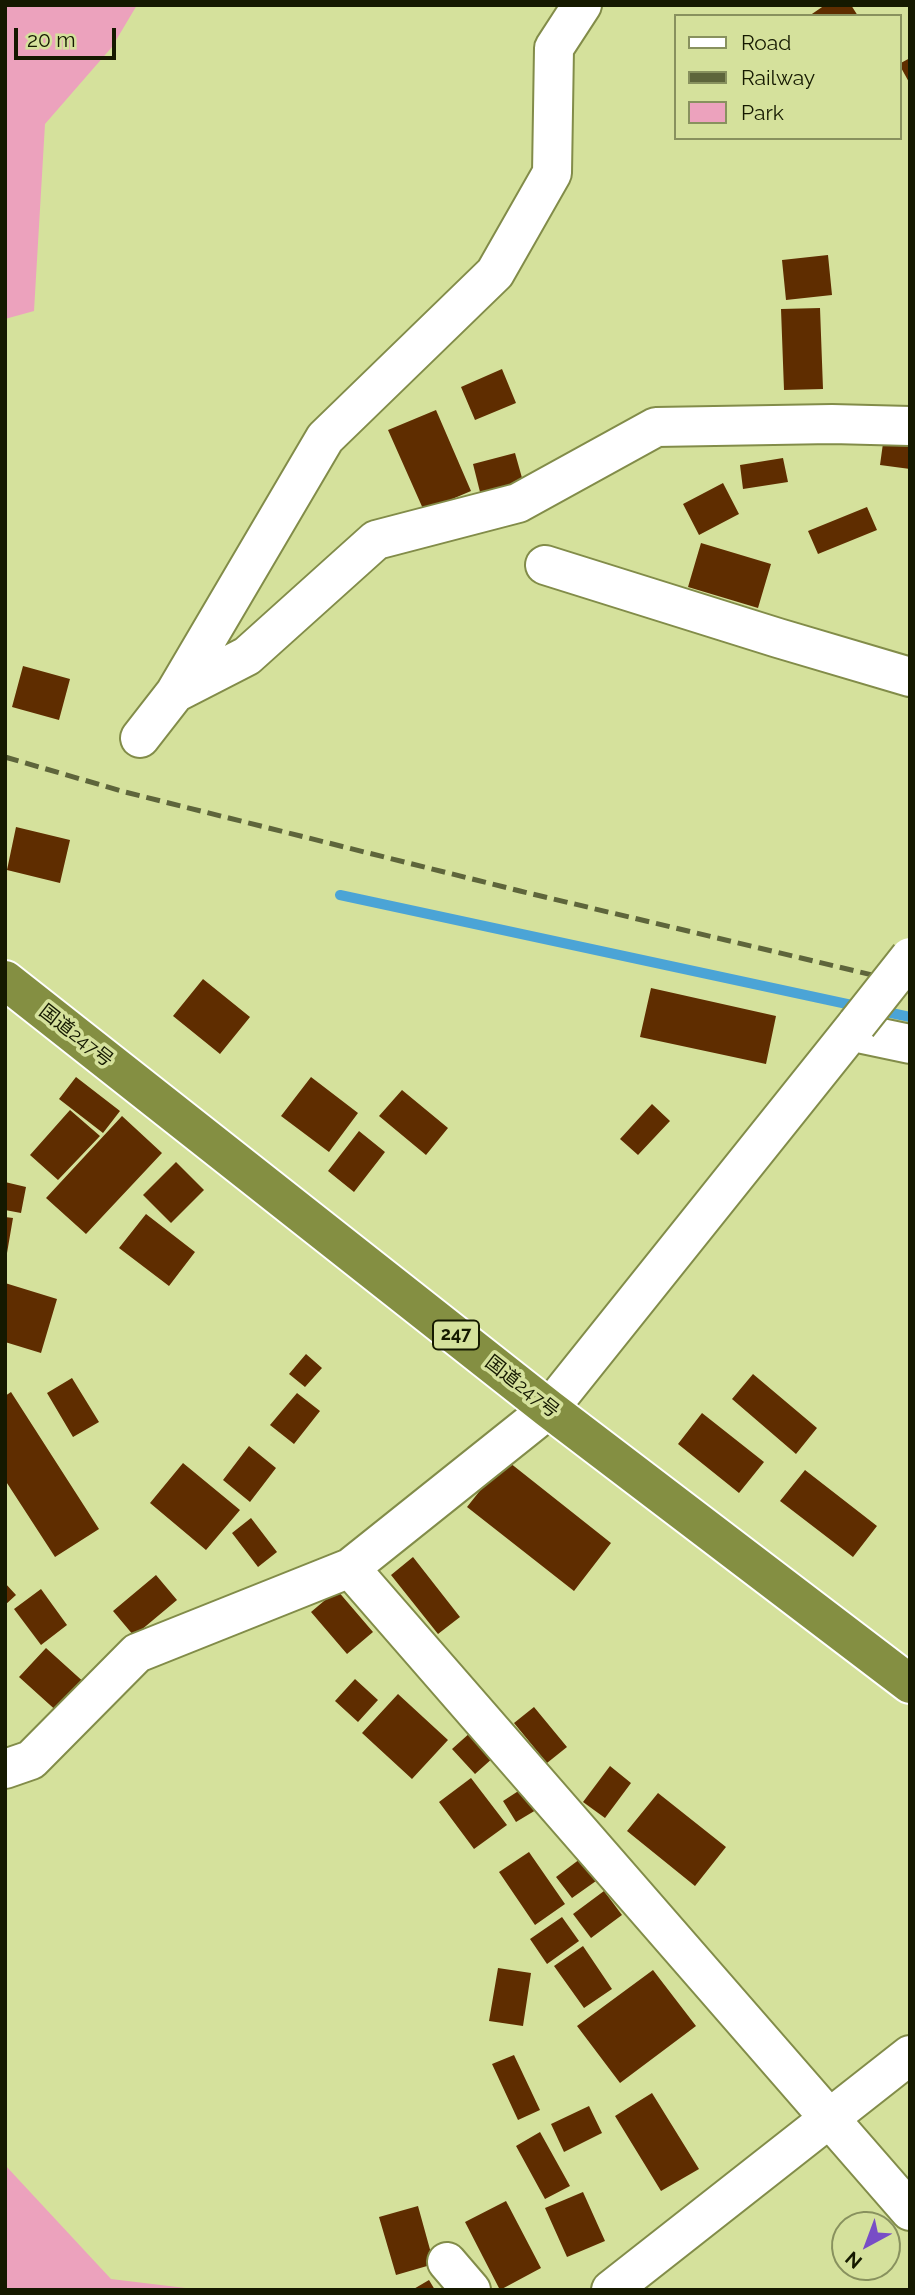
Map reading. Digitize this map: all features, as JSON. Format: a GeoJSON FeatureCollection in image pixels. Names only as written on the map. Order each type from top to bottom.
{"type":"FeatureCollection","features":[{"type":"Feature","properties":{"kind":"highway","name":"国道247号"},"geometry":{"type":"LineString","coordinates":[[5,980],[549,1409],[910,1684]]}},
{"type":"Feature","properties":{"kind":"street"},"geometry":{"type":"LineString","coordinates":[[140,738],[175,693],[325,438],[495,273],[552,173],[554,48],[582,5]]}},
{"type":"Feature","properties":{"kind":"street"},"geometry":{"type":"LineString","coordinates":[[175,693],[247,656],[376,540],[518,502],[656,427],[832,424],[910,426]]}},
{"type":"Feature","properties":{"kind":"street"},"geometry":{"type":"LineString","coordinates":[[545,565],[910,677]]}},
{"type":"Feature","properties":{"kind":"street"},"geometry":{"type":"LineString","coordinates":[[5,1769],[31,1760],[137,1654],[350,1568],[549,1409],[910,957]]}},
{"type":"Feature","properties":{"kind":"street"},"geometry":{"type":"LineString","coordinates":[[855,1028],[910,1044]]}},
{"type":"Feature","properties":{"kind":"street"},"geometry":{"type":"LineString","coordinates":[[350,1568],[910,2211]]}},
{"type":"Feature","properties":{"kind":"street"},"geometry":{"type":"LineString","coordinates":[[611,2290],[827,2118],[910,2056]]}},
{"type":"Feature","properties":{"kind":"green space"},"geometry":{"type":"Polygon","coordinates":[[[5,5],[137,5],[112,47],[45,124],[34,311],[5,319],[5,5]]]}},
{"type":"Feature","properties":{"kind":"green space"},"geometry":{"type":"Polygon","coordinates":[[[5,2165],[111,2279],[202,2290],[5,2290],[5,2165]]]}},
{"type":"Feature","properties":{"kind":"building"},"geometry":{"type":"Polygon","coordinates":[[[825,5],[851,5],[857,14],[812,14],[825,5]]]}},
{"type":"Feature","properties":{"kind":"building"},"geometry":{"type":"Polygon","coordinates":[[[910,58],[910,84],[901,68],[901,63],[910,58]]]}},
{"type":"Feature","properties":{"kind":"building"},"geometry":{"type":"Polygon","coordinates":[[[828,255],[832,295],[786,300],[782,260],[828,255]]]}},
{"type":"Feature","properties":{"kind":"building"},"geometry":{"type":"Polygon","coordinates":[[[820,308],[823,389],[784,390],[781,309],[820,308]]]}},
{"type":"Feature","properties":{"kind":"building"},"geometry":{"type":"Polygon","coordinates":[[[502,369],[516,403],[475,420],[461,387],[502,369]]]}},
{"type":"Feature","properties":{"kind":"building"},"geometry":{"type":"Polygon","coordinates":[[[436,410],[471,491],[424,511],[388,430],[436,410]]]}},
{"type":"Feature","properties":{"kind":"building"},"geometry":{"type":"Polygon","coordinates":[[[884,436],[910,439],[910,469],[880,465],[884,436]]]}},
{"type":"Feature","properties":{"kind":"building"},"geometry":{"type":"Polygon","coordinates":[[[515,453],[524,485],[481,496],[473,464],[515,453]]]}},
{"type":"Feature","properties":{"kind":"building"},"geometry":{"type":"Polygon","coordinates":[[[783,458],[788,482],[743,489],[740,465],[783,458]]]}},
{"type":"Feature","properties":{"kind":"building"},"geometry":{"type":"Polygon","coordinates":[[[723,483],[739,514],[699,535],[683,504],[723,483]]]}},
{"type":"Feature","properties":{"kind":"building"},"geometry":{"type":"Polygon","coordinates":[[[867,507],[877,530],[818,554],[808,531],[867,507]]]}},
{"type":"Feature","properties":{"kind":"building"},"geometry":{"type":"Polygon","coordinates":[[[701,543],[771,564],[758,608],[688,587],[701,543]]]}},
{"type":"Feature","properties":{"kind":"building"},"geometry":{"type":"Polygon","coordinates":[[[23,666],[70,679],[59,720],[12,707],[23,666]]]}},
{"type":"Feature","properties":{"kind":"building"},"geometry":{"type":"Polygon","coordinates":[[[16,827],[70,840],[60,883],[7,870],[16,827]]]}},
{"type":"Feature","properties":{"kind":"building"},"geometry":{"type":"Polygon","coordinates":[[[203,979],[250,1017],[220,1054],[173,1016],[203,979]]]}},
{"type":"Feature","properties":{"kind":"building"},"geometry":{"type":"Polygon","coordinates":[[[651,988],[776,1016],[766,1064],[640,1037],[651,988]]]}},
{"type":"Feature","properties":{"kind":"building"},"geometry":{"type":"Polygon","coordinates":[[[76,1077],[120,1111],[103,1133],[59,1099],[76,1077]]]}},
{"type":"Feature","properties":{"kind":"building"},"geometry":{"type":"Polygon","coordinates":[[[311,1077],[358,1113],[329,1152],[281,1116],[311,1077]]]}},
{"type":"Feature","properties":{"kind":"building"},"geometry":{"type":"Polygon","coordinates":[[[402,1090],[448,1128],[426,1155],[379,1116],[402,1090]]]}},
{"type":"Feature","properties":{"kind":"building"},"geometry":{"type":"Polygon","coordinates":[[[652,1104],[670,1121],[638,1155],[620,1139],[652,1104]]]}},
{"type":"Feature","properties":{"kind":"building"},"geometry":{"type":"Polygon","coordinates":[[[70,1110],[100,1136],[58,1180],[30,1155],[70,1110]]]}},
{"type":"Feature","properties":{"kind":"building"},"geometry":{"type":"Polygon","coordinates":[[[122,1116],[162,1153],[86,1234],[46,1198],[122,1116]]]}},
{"type":"Feature","properties":{"kind":"building"},"geometry":{"type":"Polygon","coordinates":[[[359,1131],[385,1152],[354,1192],[328,1171],[359,1131]]]}},
{"type":"Feature","properties":{"kind":"building"},"geometry":{"type":"Polygon","coordinates":[[[176,1162],[204,1190],[171,1223],[143,1195],[176,1162]]]}},
{"type":"Feature","properties":{"kind":"building"},"geometry":{"type":"Polygon","coordinates":[[[5,1182],[26,1187],[21,1213],[5,1210],[5,1182]]]}},
{"type":"Feature","properties":{"kind":"building"},"geometry":{"type":"Polygon","coordinates":[[[146,1214],[195,1252],[169,1286],[119,1248],[146,1214]]]}},
{"type":"Feature","properties":{"kind":"building"},"geometry":{"type":"Polygon","coordinates":[[[5,1217],[13,1218],[7,1253],[5,1253],[5,1217]]]}},
{"type":"Feature","properties":{"kind":"building"},"geometry":{"type":"Polygon","coordinates":[[[5,1283],[57,1299],[41,1353],[5,1342],[5,1283]]]}},
{"type":"Feature","properties":{"kind":"building"},"geometry":{"type":"Polygon","coordinates":[[[306,1354],[322,1368],[305,1387],[289,1374],[306,1354]]]}},
{"type":"Feature","properties":{"kind":"building"},"geometry":{"type":"Polygon","coordinates":[[[753,1374],[817,1428],[796,1454],[732,1399],[753,1374]]]}},
{"type":"Feature","properties":{"kind":"building"},"geometry":{"type":"Polygon","coordinates":[[[72,1378],[99,1422],[73,1437],[47,1393],[72,1378]]]}},
{"type":"Feature","properties":{"kind":"building"},"geometry":{"type":"Polygon","coordinates":[[[11,1392],[99,1529],[55,1557],[5,1480],[5,1396],[11,1392]]]}},
{"type":"Feature","properties":{"kind":"building"},"geometry":{"type":"Polygon","coordinates":[[[297,1393],[320,1411],[294,1444],[270,1425],[297,1393]]]}},
{"type":"Feature","properties":{"kind":"building"},"geometry":{"type":"Polygon","coordinates":[[[702,1413],[764,1462],[739,1493],[678,1444],[702,1413]]]}},
{"type":"Feature","properties":{"kind":"building"},"geometry":{"type":"Polygon","coordinates":[[[249,1446],[276,1468],[250,1502],[223,1480],[249,1446]]]}},
{"type":"Feature","properties":{"kind":"building"},"geometry":{"type":"Polygon","coordinates":[[[505,1459],[611,1543],[574,1591],[467,1507],[505,1459]]]}},
{"type":"Feature","properties":{"kind":"building"},"geometry":{"type":"Polygon","coordinates":[[[183,1463],[240,1510],[206,1550],[150,1503],[183,1463]]]}},
{"type":"Feature","properties":{"kind":"building"},"geometry":{"type":"Polygon","coordinates":[[[805,1470],[877,1526],[853,1557],[780,1501],[805,1470]]]}},
{"type":"Feature","properties":{"kind":"building"},"geometry":{"type":"Polygon","coordinates":[[[251,1518],[277,1552],[258,1567],[232,1533],[251,1518]]]}},
{"type":"Feature","properties":{"kind":"building"},"geometry":{"type":"Polygon","coordinates":[[[413,1557],[460,1617],[438,1634],[391,1575],[413,1557]]]}},
{"type":"Feature","properties":{"kind":"building"},"geometry":{"type":"Polygon","coordinates":[[[156,1575],[177,1600],[134,1636],[113,1611],[156,1575]]]}},
{"type":"Feature","properties":{"kind":"building"},"geometry":{"type":"Polygon","coordinates":[[[5,1583],[16,1595],[5,1605],[5,1583]]]}},
{"type":"Feature","properties":{"kind":"building"},"geometry":{"type":"Polygon","coordinates":[[[41,1589],[67,1625],[41,1645],[14,1609],[41,1589]]]}},
{"type":"Feature","properties":{"kind":"building"},"geometry":{"type":"Polygon","coordinates":[[[337,1590],[373,1632],[347,1654],[311,1612],[337,1590]]]}},
{"type":"Feature","properties":{"kind":"building"},"geometry":{"type":"Polygon","coordinates":[[[46,1648],[87,1685],[60,1714],[19,1677],[46,1648]]]}},
{"type":"Feature","properties":{"kind":"building"},"geometry":{"type":"Polygon","coordinates":[[[355,1679],[378,1700],[358,1722],[335,1701],[355,1679]]]}},
{"type":"Feature","properties":{"kind":"building"},"geometry":{"type":"Polygon","coordinates":[[[398,1694],[448,1740],[412,1779],[362,1733],[398,1694]]]}},
{"type":"Feature","properties":{"kind":"building"},"geometry":{"type":"Polygon","coordinates":[[[534,1707],[567,1747],[547,1763],[514,1723],[534,1707]]]}},
{"type":"Feature","properties":{"kind":"building"},"geometry":{"type":"Polygon","coordinates":[[[471,1732],[494,1757],[475,1774],[452,1749],[471,1732]]]}},
{"type":"Feature","properties":{"kind":"building"},"geometry":{"type":"Polygon","coordinates":[[[610,1766],[631,1783],[605,1818],[583,1802],[610,1766]]]}},
{"type":"Feature","properties":{"kind":"building"},"geometry":{"type":"Polygon","coordinates":[[[471,1778],[507,1825],[474,1849],[439,1802],[471,1778]]]}},
{"type":"Feature","properties":{"kind":"building"},"geometry":{"type":"Polygon","coordinates":[[[523,1788],[536,1810],[516,1822],[503,1801],[523,1788]]]}},
{"type":"Feature","properties":{"kind":"building"},"geometry":{"type":"Polygon","coordinates":[[[658,1793],[726,1847],[695,1886],[627,1831],[658,1793]]]}},
{"type":"Feature","properties":{"kind":"building"},"geometry":{"type":"Polygon","coordinates":[[[529,1852],[565,1904],[535,1925],[499,1872],[529,1852]]]}},
{"type":"Feature","properties":{"kind":"building"},"geometry":{"type":"Polygon","coordinates":[[[580,1859],[596,1881],[572,1898],[556,1877],[580,1859]]]}},
{"type":"Feature","properties":{"kind":"building"},"geometry":{"type":"Polygon","coordinates":[[[604,1891],[622,1915],[591,1938],[573,1914],[604,1891]]]}},
{"type":"Feature","properties":{"kind":"building"},"geometry":{"type":"Polygon","coordinates":[[[562,1917],[579,1941],[547,1964],[530,1939],[562,1917]]]}},
{"type":"Feature","properties":{"kind":"building"},"geometry":{"type":"Polygon","coordinates":[[[583,1946],[612,1989],[584,2008],[554,1966],[583,1946]]]}},
{"type":"Feature","properties":{"kind":"building"},"geometry":{"type":"Polygon","coordinates":[[[498,1968],[531,1973],[523,2026],[489,2021],[498,1968]]]}},
{"type":"Feature","properties":{"kind":"building"},"geometry":{"type":"Polygon","coordinates":[[[653,1970],[696,2026],[620,2083],[577,2026],[653,1970]]]}},
{"type":"Feature","properties":{"kind":"building"},"geometry":{"type":"Polygon","coordinates":[[[514,2055],[540,2110],[518,2120],[492,2064],[514,2055]]]}},
{"type":"Feature","properties":{"kind":"building"},"geometry":{"type":"Polygon","coordinates":[[[652,2093],[699,2169],[661,2191],[615,2116],[652,2093]]]}},
{"type":"Feature","properties":{"kind":"building"},"geometry":{"type":"Polygon","coordinates":[[[589,2106],[602,2133],[564,2152],[551,2124],[589,2106]]]}},
{"type":"Feature","properties":{"kind":"building"},"geometry":{"type":"Polygon","coordinates":[[[540,2132],[570,2186],[545,2199],[516,2146],[540,2132]]]}},
{"type":"Feature","properties":{"kind":"building"},"geometry":{"type":"Polygon","coordinates":[[[583,2192],[605,2241],[567,2257],[545,2208],[583,2192]]]}},
{"type":"Feature","properties":{"kind":"building"},"geometry":{"type":"Polygon","coordinates":[[[506,2201],[541,2268],[500,2290],[465,2222],[506,2201]]]}},
{"type":"Feature","properties":{"kind":"building"},"geometry":{"type":"Polygon","coordinates":[[[418,2206],[434,2264],[396,2275],[379,2217],[418,2206]]]}},
{"type":"Feature","properties":{"kind":"building"},"geometry":{"type":"Polygon","coordinates":[[[429,2280],[435,2290],[412,2290],[429,2280]]]}},
{"type":"Feature","properties":{"kind":"waterway"},"geometry":{"type":"LineString","coordinates":[[340,895],[861,1007]]}},
{"type":"Feature","properties":{"kind":"waterway"},"geometry":{"type":"LineString","coordinates":[[877,1010],[910,1017]]}},
{"type":"Feature","properties":{"kind":"railway"},"geometry":{"type":"LineString","coordinates":[[5,757],[125,792],[520,891],[910,984]]}}]}
